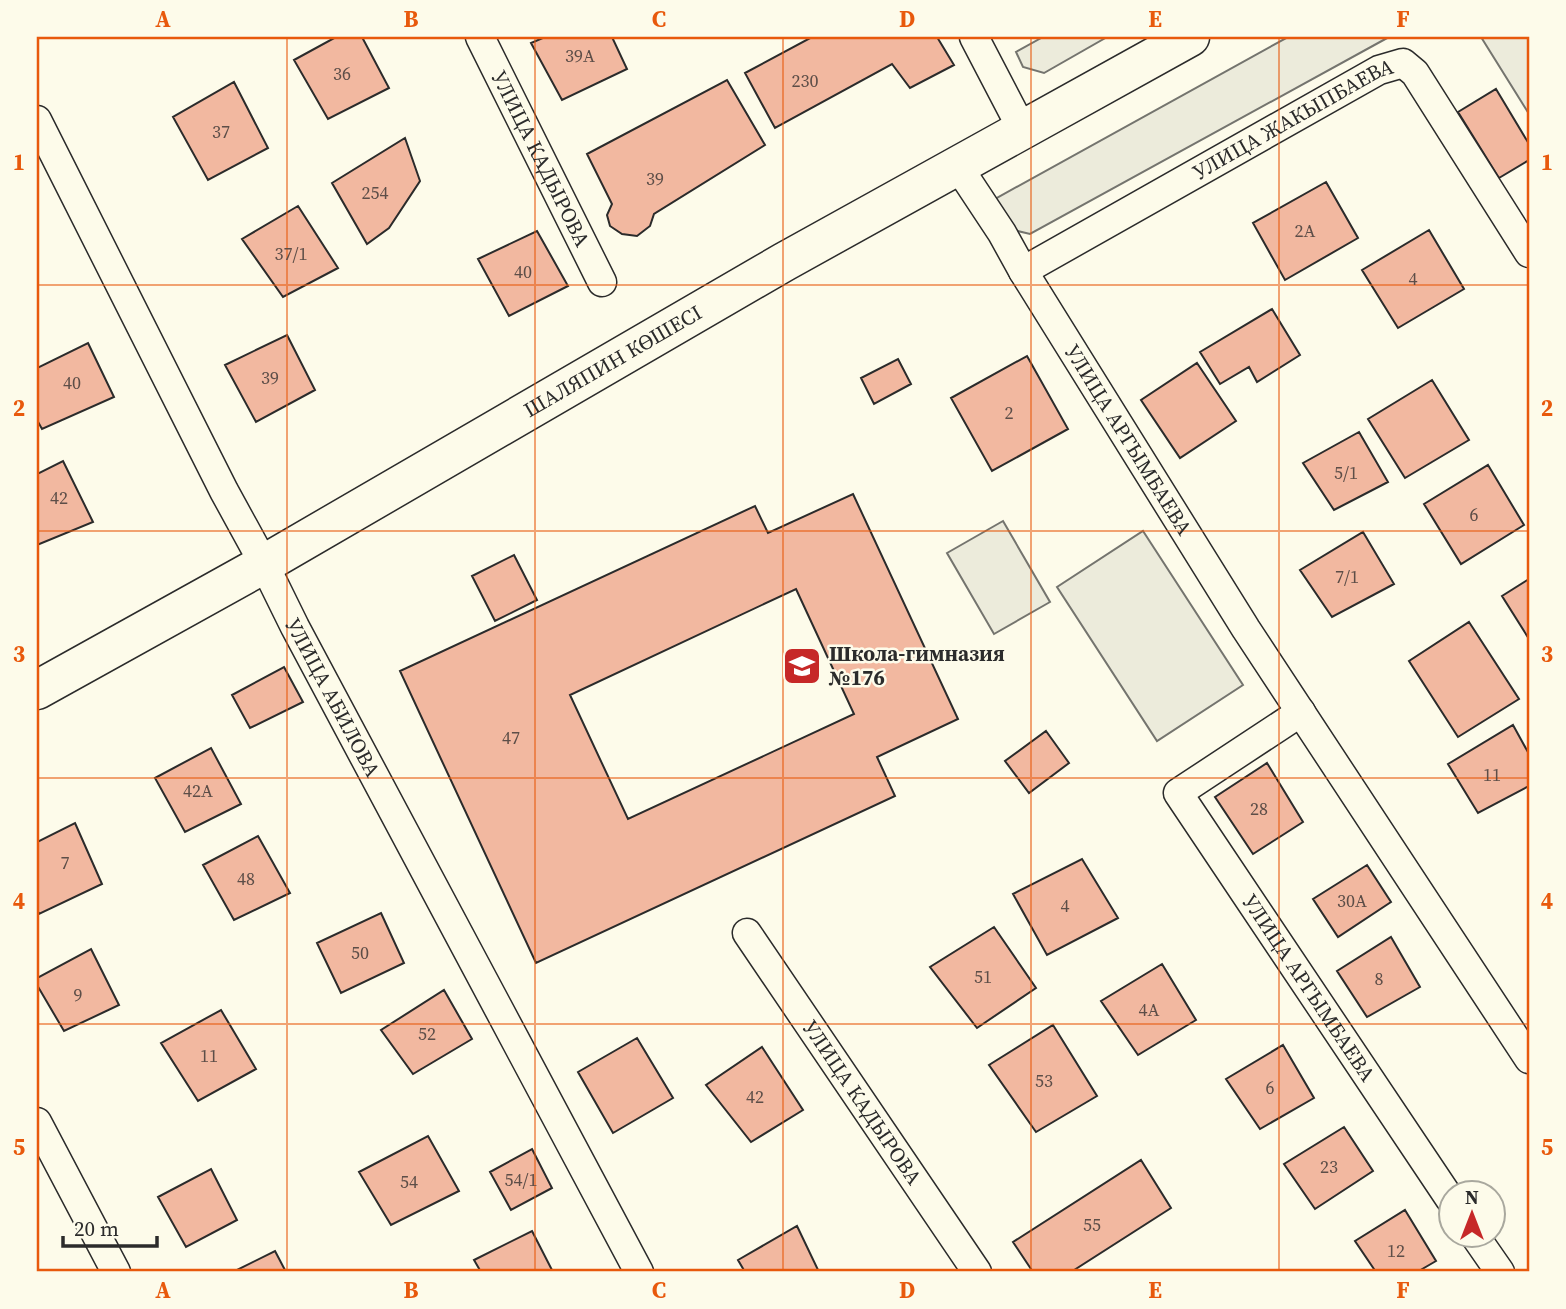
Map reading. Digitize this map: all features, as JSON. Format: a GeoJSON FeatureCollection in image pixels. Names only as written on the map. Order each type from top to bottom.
{"type":"FeatureCollection","features":[{"type":"Feature","properties":{"kind":"main road","name":"ШАЛЯПИН КӨШЕСІ"},"geometry":{"type":"LineString","coordinates":[[37,690],[264,564],[784,262],[1190,37]]}},
{"type":"Feature","properties":{"kind":"street","name":"УЛИЦА КАДЫРОВА"},"geometry":{"type":"LineString","coordinates":[[480,37],[602,282]]}},
{"type":"Feature","properties":{"kind":"street"},"geometry":{"type":"LineString","coordinates":[[974,37],[1022,129]]}},
{"type":"Feature","properties":{"kind":"street","name":"УЛИЦА ЖАКЫПБАЕВА"},"geometry":{"type":"LineString","coordinates":[[1023,271],[1379,70],[1403,63],[1415,73],[1529,253]]}},
{"type":"Feature","properties":{"kind":"street","name":"УЛИЦА АБИЛОВА"},"geometry":{"type":"LineString","coordinates":[[37,120],[218,479],[639,1272]]}},
{"type":"Feature","properties":{"kind":"street","name":"УЛИЦА АРГЫМБАЕВА"},"geometry":{"type":"LineString","coordinates":[[957,165],[1002,233],[1246,629],[1529,1059]]}},
{"type":"Feature","properties":{"kind":"street","name":"УЛИЦА АРГЫМБАЕВА"},"geometry":{"type":"LineString","coordinates":[[1301,712],[1178,793],[1438,1180]]}},
{"type":"Feature","properties":{"kind":"street","name":"УЛИЦА КАДЫРОВА"},"geometry":{"type":"LineString","coordinates":[[747,933],[977,1272]]}},
{"type":"Feature","properties":{"kind":"street"},"geometry":{"type":"LineString","coordinates":[[37,1122],[116,1272]]}},
{"type":"Feature","properties":{"kind":"street"},"geometry":{"type":"LineString","coordinates":[[1485,1250],[1500,1272]]}},
{"type":"Feature","properties":{"kind":"shaded area"},"geometry":{"type":"Polygon","coordinates":[[[1043,37],[1107,37],[1044,73],[1023,67],[1016,52],[1043,37]]]}},
{"type":"Feature","properties":{"kind":"shaded area"},"geometry":{"type":"Polygon","coordinates":[[[1288,37],[1389,37],[1030,234],[997,226],[984,205],[1288,37]]]}},
{"type":"Feature","properties":{"kind":"shaded area"},"geometry":{"type":"Polygon","coordinates":[[[1481,37],[1529,37],[1529,114],[1481,37]]]}},
{"type":"Feature","properties":{"kind":"shaded area"},"geometry":{"type":"Polygon","coordinates":[[[1003,521],[1050,602],[994,634],[947,553],[1003,521]]]}},
{"type":"Feature","properties":{"kind":"shaded area"},"geometry":{"type":"Polygon","coordinates":[[[1143,531],[1243,685],[1157,741],[1057,587],[1143,531]]]}},
{"type":"Feature","properties":{"kind":"building"},"geometry":{"type":"Polygon","coordinates":[[[336,37],[362,37],[389,88],[328,119],[294,60],[336,37]]]}},
{"type":"Feature","properties":{"kind":"building"},"geometry":{"type":"Polygon","coordinates":[[[545,37],[612,37],[627,69],[562,100],[531,43],[545,37]]]}},
{"type":"Feature","properties":{"kind":"building"},"geometry":{"type":"Polygon","coordinates":[[[812,37],[937,37],[954,65],[910,88],[892,64],[775,128],[745,73],[812,37]]]}},
{"type":"Feature","properties":{"kind":"building"},"geometry":{"type":"Polygon","coordinates":[[[727,80],[765,145],[654,214],[650,226],[637,236],[622,234],[610,226],[607,215],[612,204],[587,154],[727,80]]]}},
{"type":"Feature","properties":{"kind":"building"},"geometry":{"type":"Polygon","coordinates":[[[234,82],[268,148],[208,180],[173,117],[234,82]]]}},
{"type":"Feature","properties":{"kind":"building"},"geometry":{"type":"Polygon","coordinates":[[[1496,89],[1529,144],[1529,160],[1499,178],[1458,112],[1496,89]]]}},
{"type":"Feature","properties":{"kind":"building"},"geometry":{"type":"Polygon","coordinates":[[[405,138],[420,181],[389,228],[367,244],[332,183],[405,138]]]}},
{"type":"Feature","properties":{"kind":"building"},"geometry":{"type":"Polygon","coordinates":[[[1326,182],[1358,238],[1285,280],[1253,223],[1326,182]]]}},
{"type":"Feature","properties":{"kind":"building"},"geometry":{"type":"Polygon","coordinates":[[[298,206],[338,268],[283,297],[242,239],[298,206]]]}},
{"type":"Feature","properties":{"kind":"building"},"geometry":{"type":"Polygon","coordinates":[[[1429,230],[1464,289],[1398,328],[1362,270],[1429,230]]]}},
{"type":"Feature","properties":{"kind":"building"},"geometry":{"type":"Polygon","coordinates":[[[537,231],[568,286],[509,316],[478,259],[537,231]]]}},
{"type":"Feature","properties":{"kind":"building"},"geometry":{"type":"Polygon","coordinates":[[[1272,309],[1300,355],[1257,382],[1249,367],[1220,384],[1200,352],[1272,309]]]}},
{"type":"Feature","properties":{"kind":"building"},"geometry":{"type":"Polygon","coordinates":[[[287,335],[315,390],[256,422],[225,365],[287,335]]]}},
{"type":"Feature","properties":{"kind":"building"},"geometry":{"type":"Polygon","coordinates":[[[88,343],[114,397],[42,429],[37,420],[37,368],[88,343]]]}},
{"type":"Feature","properties":{"kind":"building"},"geometry":{"type":"Polygon","coordinates":[[[1027,356],[1068,429],[992,471],[951,398],[1027,356]]]}},
{"type":"Feature","properties":{"kind":"building"},"geometry":{"type":"Polygon","coordinates":[[[898,359],[911,384],[874,404],[861,378],[898,359]]]}},
{"type":"Feature","properties":{"kind":"building"},"geometry":{"type":"Polygon","coordinates":[[[1197,363],[1236,421],[1180,458],[1141,400],[1197,363]]]}},
{"type":"Feature","properties":{"kind":"building"},"geometry":{"type":"Polygon","coordinates":[[[1432,380],[1469,440],[1405,478],[1368,419],[1432,380]]]}},
{"type":"Feature","properties":{"kind":"building"},"geometry":{"type":"Polygon","coordinates":[[[1359,432],[1388,482],[1334,510],[1303,463],[1359,432]]]}},
{"type":"Feature","properties":{"kind":"building"},"geometry":{"type":"Polygon","coordinates":[[[63,461],[93,522],[37,545],[37,474],[63,461]]]}},
{"type":"Feature","properties":{"kind":"building"},"geometry":{"type":"Polygon","coordinates":[[[1488,465],[1524,525],[1461,564],[1424,504],[1488,465]]]}},
{"type":"Feature","properties":{"kind":"building"},"geometry":{"type":"Polygon","coordinates":[[[853,494],[958,719],[877,757],[895,796],[536,963],[400,671],[755,506],[768,533],[853,494]],[[796,589],[570,695],[628,819],[854,714],[796,589]]]}},
{"type":"Feature","properties":{"kind":"building"},"geometry":{"type":"Polygon","coordinates":[[[1363,532],[1394,584],[1332,617],[1300,570],[1363,532]]]}},
{"type":"Feature","properties":{"kind":"building"},"geometry":{"type":"Polygon","coordinates":[[[514,555],[537,600],[495,621],[472,576],[514,555]]]}},
{"type":"Feature","properties":{"kind":"building"},"geometry":{"type":"Polygon","coordinates":[[[1529,579],[1529,639],[1502,596],[1529,579]]]}},
{"type":"Feature","properties":{"kind":"building"},"geometry":{"type":"Polygon","coordinates":[[[1469,622],[1519,699],[1458,737],[1409,661],[1469,622]]]}},
{"type":"Feature","properties":{"kind":"building"},"geometry":{"type":"Polygon","coordinates":[[[284,667],[303,702],[250,728],[232,695],[284,667]]]}},
{"type":"Feature","properties":{"kind":"building"},"geometry":{"type":"Polygon","coordinates":[[[1513,725],[1529,754],[1529,786],[1478,813],[1448,764],[1513,725]]]}},
{"type":"Feature","properties":{"kind":"building"},"geometry":{"type":"Polygon","coordinates":[[[1046,731],[1069,763],[1029,793],[1005,761],[1046,731]]]}},
{"type":"Feature","properties":{"kind":"building"},"geometry":{"type":"Polygon","coordinates":[[[211,748],[241,804],[185,832],[155,778],[211,748]]]}},
{"type":"Feature","properties":{"kind":"building"},"geometry":{"type":"Polygon","coordinates":[[[1267,763],[1303,822],[1253,854],[1215,797],[1267,763]]]}},
{"type":"Feature","properties":{"kind":"building"},"geometry":{"type":"Polygon","coordinates":[[[75,823],[102,884],[39,914],[37,842],[75,823]]]}},
{"type":"Feature","properties":{"kind":"building"},"geometry":{"type":"Polygon","coordinates":[[[258,836],[290,893],[234,920],[203,865],[258,836]]]}},
{"type":"Feature","properties":{"kind":"building"},"geometry":{"type":"Polygon","coordinates":[[[1082,859],[1118,918],[1047,955],[1013,894],[1082,859]]]}},
{"type":"Feature","properties":{"kind":"building"},"geometry":{"type":"Polygon","coordinates":[[[1367,865],[1391,902],[1338,937],[1313,899],[1367,865]]]}},
{"type":"Feature","properties":{"kind":"building"},"geometry":{"type":"Polygon","coordinates":[[[381,913],[404,963],[341,993],[317,943],[381,913]]]}},
{"type":"Feature","properties":{"kind":"building"},"geometry":{"type":"Polygon","coordinates":[[[994,927],[1036,988],[977,1028],[930,967],[994,927]]]}},
{"type":"Feature","properties":{"kind":"building"},"geometry":{"type":"Polygon","coordinates":[[[1391,937],[1420,987],[1367,1017],[1337,971],[1391,937]]]}},
{"type":"Feature","properties":{"kind":"building"},"geometry":{"type":"Polygon","coordinates":[[[91,949],[119,1005],[64,1031],[37,985],[37,978],[91,949]]]}},
{"type":"Feature","properties":{"kind":"building"},"geometry":{"type":"Polygon","coordinates":[[[1162,964],[1196,1020],[1138,1055],[1101,1001],[1162,964]]]}},
{"type":"Feature","properties":{"kind":"building"},"geometry":{"type":"Polygon","coordinates":[[[444,990],[472,1039],[413,1074],[381,1030],[444,990]]]}},
{"type":"Feature","properties":{"kind":"building"},"geometry":{"type":"Polygon","coordinates":[[[221,1010],[256,1069],[198,1101],[161,1043],[221,1010]]]}},
{"type":"Feature","properties":{"kind":"building"},"geometry":{"type":"Polygon","coordinates":[[[1053,1025],[1097,1096],[1036,1132],[989,1065],[1053,1025]]]}},
{"type":"Feature","properties":{"kind":"building"},"geometry":{"type":"Polygon","coordinates":[[[637,1038],[673,1098],[613,1133],[578,1072],[637,1038]]]}},
{"type":"Feature","properties":{"kind":"building"},"geometry":{"type":"Polygon","coordinates":[[[1283,1045],[1314,1098],[1260,1129],[1226,1079],[1283,1045]]]}},
{"type":"Feature","properties":{"kind":"building"},"geometry":{"type":"Polygon","coordinates":[[[762,1047],[803,1110],[751,1142],[706,1085],[762,1047]]]}},
{"type":"Feature","properties":{"kind":"building"},"geometry":{"type":"Polygon","coordinates":[[[1344,1127],[1373,1171],[1315,1209],[1284,1164],[1344,1127]]]}},
{"type":"Feature","properties":{"kind":"building"},"geometry":{"type":"Polygon","coordinates":[[[428,1136],[459,1191],[391,1225],[359,1172],[428,1136]]]}},
{"type":"Feature","properties":{"kind":"building"},"geometry":{"type":"Polygon","coordinates":[[[532,1149],[552,1188],[511,1210],[490,1172],[532,1149]]]}},
{"type":"Feature","properties":{"kind":"building"},"geometry":{"type":"Polygon","coordinates":[[[1141,1160],[1171,1208],[1071,1272],[1033,1272],[1013,1242],[1141,1160]]]}},
{"type":"Feature","properties":{"kind":"building"},"geometry":{"type":"Polygon","coordinates":[[[211,1169],[237,1220],[186,1247],[158,1197],[211,1169]]]}},
{"type":"Feature","properties":{"kind":"building"},"geometry":{"type":"Polygon","coordinates":[[[1405,1210],[1436,1261],[1417,1272],[1376,1272],[1355,1241],[1405,1210]]]}},
{"type":"Feature","properties":{"kind":"building"},"geometry":{"type":"Polygon","coordinates":[[[797,1226],[819,1272],[745,1272],[738,1260],[797,1226]]]}},
{"type":"Feature","properties":{"kind":"building"},"geometry":{"type":"Polygon","coordinates":[[[532,1231],[553,1272],[481,1272],[474,1260],[532,1231]]]}},
{"type":"Feature","properties":{"kind":"building"},"geometry":{"type":"Polygon","coordinates":[[[275,1251],[286,1272],[233,1272],[275,1251]]]}},
{"type":"Feature","properties":{"kind":"place","name":"Школа-гимназия №176"},"geometry":{"type":"Point","coordinates":[802,666]}}]}
